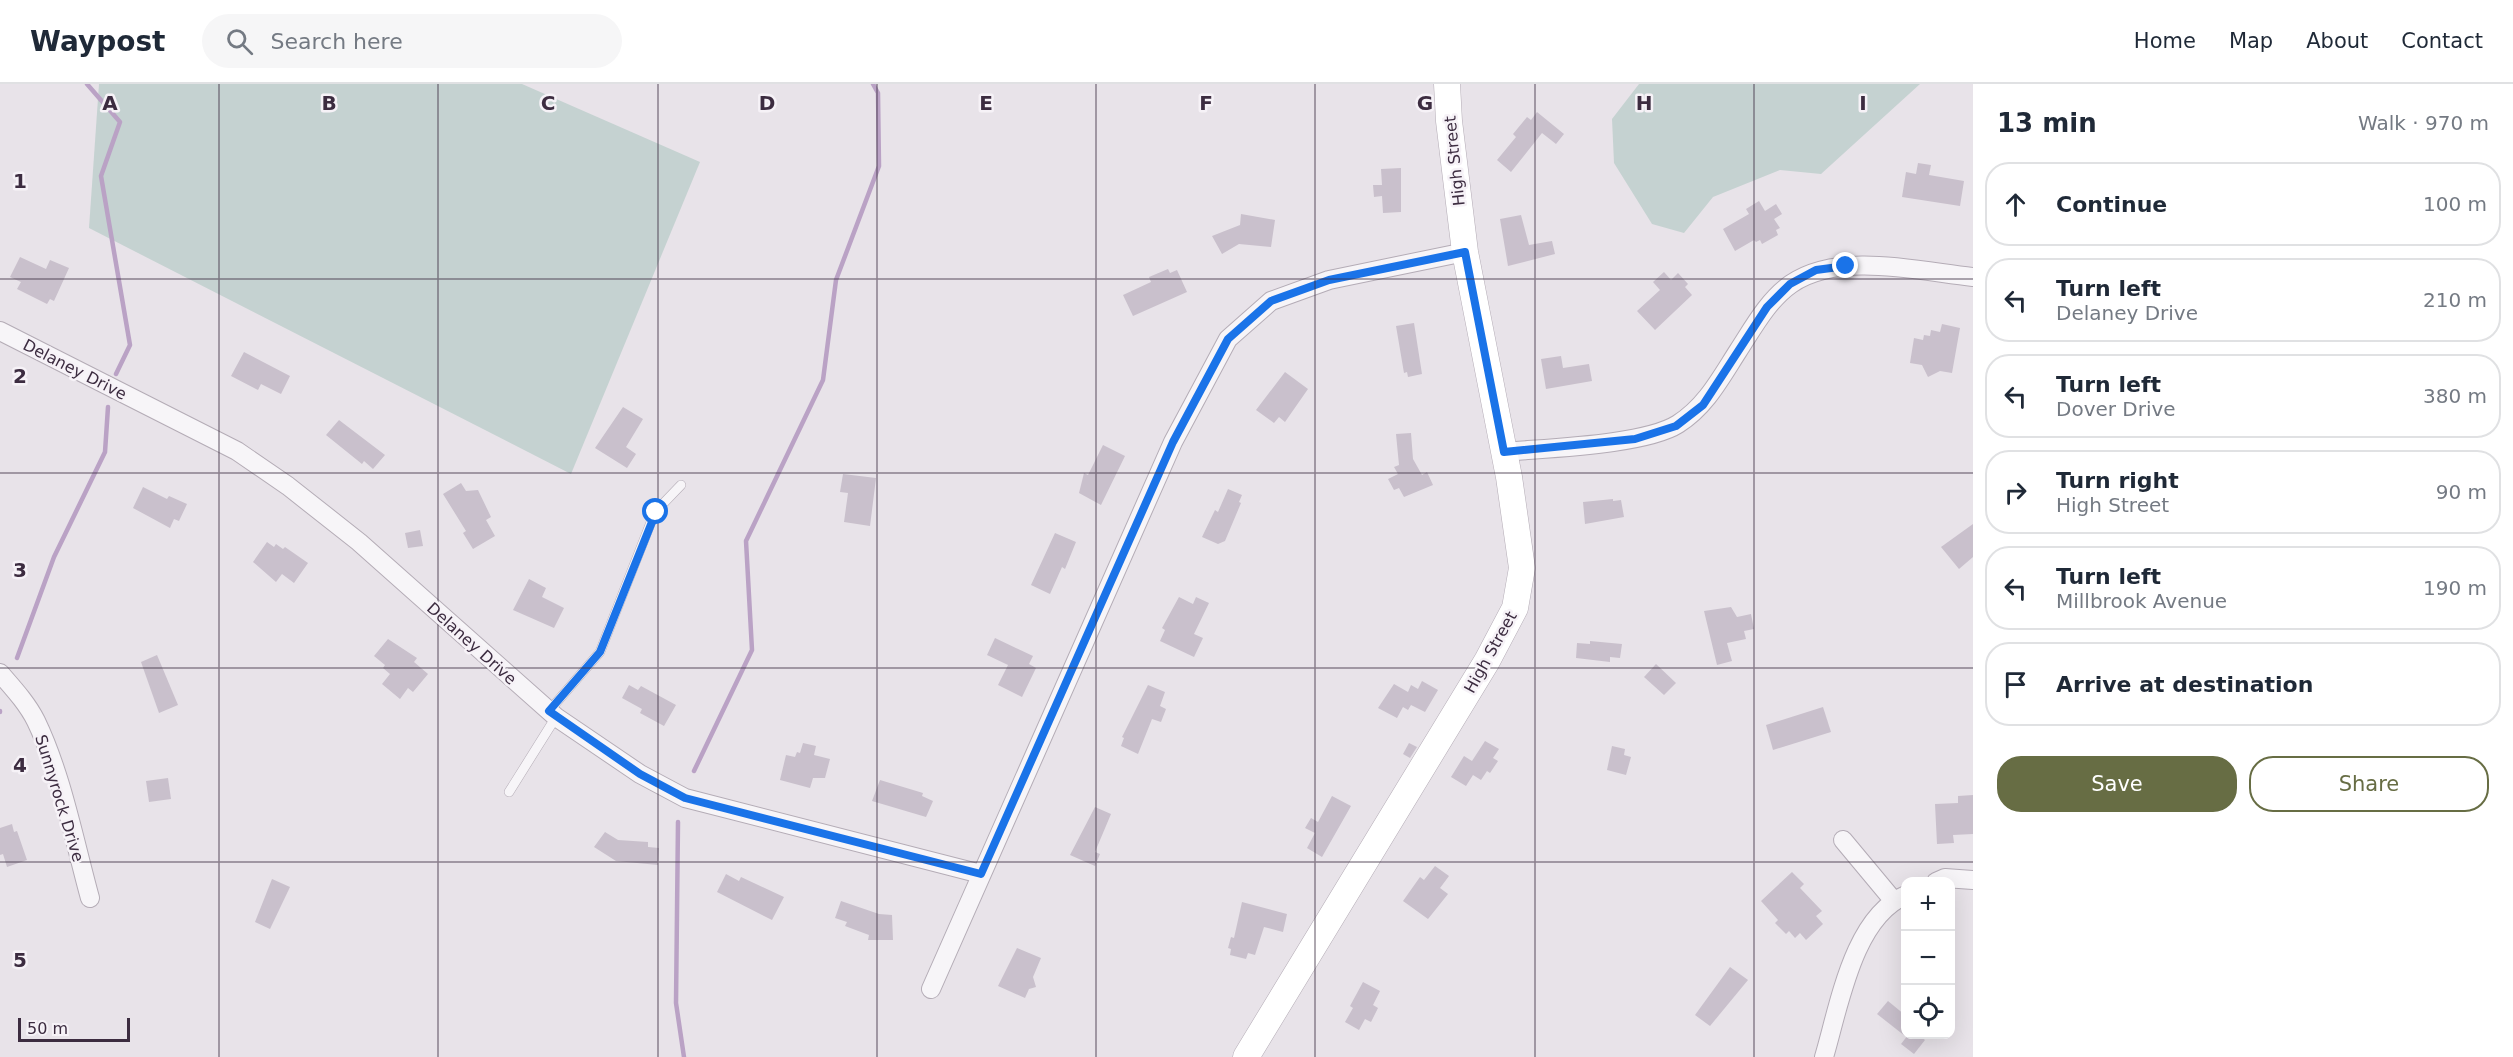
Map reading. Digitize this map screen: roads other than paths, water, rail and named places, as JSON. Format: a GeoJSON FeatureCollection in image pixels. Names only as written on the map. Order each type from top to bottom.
{"type":"FeatureCollection","features":[{"type":"Feature","properties":{"kind":"street","name":"High Street"},"geometry":{"type":"LineString","coordinates":[[1246,1057],[1487,661],[1515,608],[1522,568],[1504,452],[1465,252],[1449,121],[1447,84]]}},
{"type":"Feature","properties":{"kind":"street"},"geometry":{"type":"LineString","coordinates":[[931,989],[1173,442],[1228,339],[1271,301],[1329,280],[1465,252]]}},
{"type":"Feature","properties":{"kind":"street"},"geometry":{"type":"LineString","coordinates":[[1504,452],[1635,439],[1676,426],[1703,405],[1767,307],[1790,284],[1816,270],[1856,265],[1973,277]]}},
{"type":"Feature","properties":{"kind":"street","name":"Delaney Drive"},"geometry":{"type":"LineString","coordinates":[[0,331],[237,451],[288,486],[359,542],[553,714],[640,774],[685,798],[981,874]]}},
{"type":"Feature","properties":{"kind":"street","name":"Sunnyrock Drive"},"geometry":{"type":"LineString","coordinates":[[0,673],[17,692],[36,721],[63,798],[90,898]]}},
{"type":"Feature","properties":{"kind":"street"},"geometry":{"type":"LineString","coordinates":[[1824,1057],[1865,933],[1899,897],[1843,840]]}},
{"type":"Feature","properties":{"kind":"street"},"geometry":{"type":"LineString","coordinates":[[1955,879],[1973,880]]}},
{"type":"Feature","properties":{"kind":"lane"},"geometry":{"type":"LineString","coordinates":[[509,792],[553,714],[600,652],[656,512],[681,485]]}},
{"type":"Feature","properties":{"kind":"waterway"},"geometry":{"type":"LineString","coordinates":[[87,84],[120,122],[101,176],[130,345],[116,374]]}},
{"type":"Feature","properties":{"kind":"waterway"},"geometry":{"type":"LineString","coordinates":[[694,771],[752,650],[746,541],[823,380],[836,280],[879,166],[878,93],[873,84]]}},
{"type":"Feature","properties":{"kind":"waterway"},"geometry":{"type":"LineString","coordinates":[[17,658],[54,557],[105,452],[108,407]]}},
{"type":"Feature","properties":{"kind":"waterway"},"geometry":{"type":"LineString","coordinates":[[678,822],[676,1003],[684,1057]]}}]}
